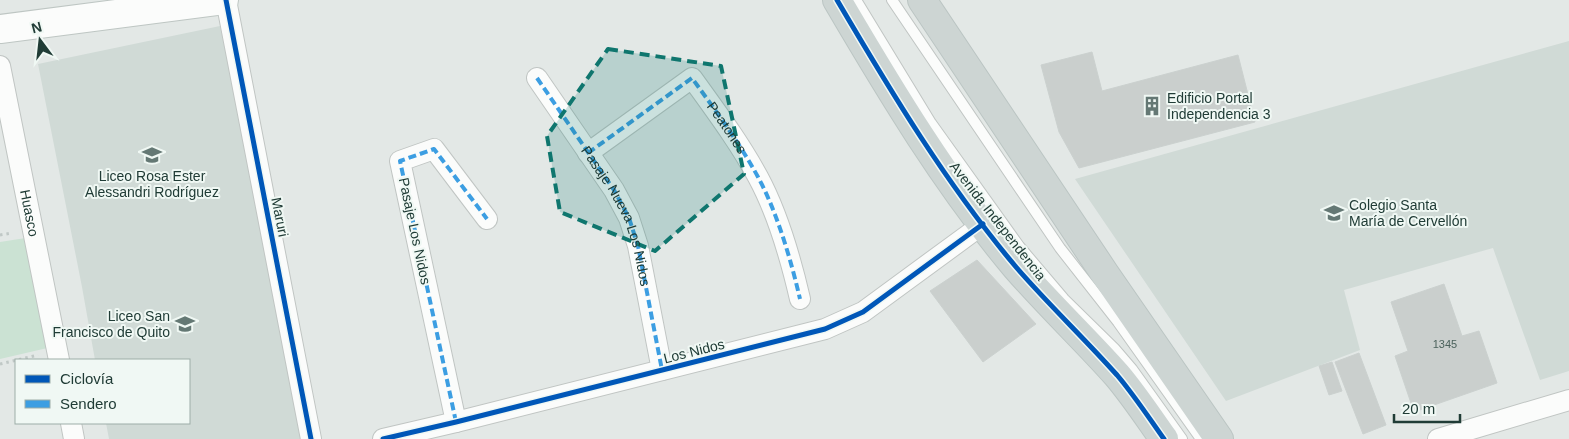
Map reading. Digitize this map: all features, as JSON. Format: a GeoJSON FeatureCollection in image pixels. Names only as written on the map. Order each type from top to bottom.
{"type":"FeatureCollection","features":[{"type":"Feature","properties":{"kind":"main road","name":"Avenida Independencia"},"geometry":{"type":"LineString","coordinates":[[837,0],[886,84],[916,130],[983,224],[1015,266],[1118,377],[1164,439]]}},
{"type":"Feature","properties":{"kind":"main road"},"geometry":{"type":"LineString","coordinates":[[922,0],[1105,274],[1219,439]]}},
{"type":"Feature","properties":{"kind":"street"},"geometry":{"type":"LineString","coordinates":[[0,29],[225,0]]}},
{"type":"Feature","properties":{"kind":"street","name":"Maruri"},"geometry":{"type":"LineString","coordinates":[[225,0],[311,439]]}},
{"type":"Feature","properties":{"kind":"street","name":"Huasco"},"geometry":{"type":"LineString","coordinates":[[0,66],[58,355]]}},
{"type":"Feature","properties":{"kind":"street","name":"Pasaje Nueva Los Nidos"},"geometry":{"type":"LineString","coordinates":[[537,78],[614,190],[634,229],[662,370]]}},
{"type":"Feature","properties":{"kind":"street","name":"Peatones"},"geometry":{"type":"LineString","coordinates":[[588,153],[692,78],[739,146],[769,200],[800,299]]}},
{"type":"Feature","properties":{"kind":"street","name":"Pasaje Los Nidos"},"geometry":{"type":"LineString","coordinates":[[456,422],[400,161],[434,150],[487,219]]}},
{"type":"Feature","properties":{"kind":"street","name":"Los Nidos"},"geometry":{"type":"LineString","coordinates":[[383,439],[810,334],[863,312],[983,224]]}},
{"type":"Feature","properties":{"kind":"street"},"geometry":{"type":"LineString","coordinates":[[1438,439],[1569,400]]}},
{"type":"Feature","properties":{"kind":"street"},"geometry":{"type":"LineString","coordinates":[[71,424],[74,439]]}},
{"type":"Feature","properties":{"kind":"lane"},"geometry":{"type":"LineString","coordinates":[[856,0],[931,122],[1019,246],[1064,299],[1104,338],[1132,369],[1182,439]]}},
{"type":"Feature","properties":{"kind":"lane"},"geometry":{"type":"LineString","coordinates":[[892,0],[1050,233],[1118,322],[1201,439]]}},
{"type":"Feature","properties":{"kind":"lane"},"geometry":{"type":"LineString","coordinates":[[1046,186],[1118,322]]}},
{"type":"Feature","properties":{"kind":"path"},"geometry":{"type":"LineString","coordinates":[[32,359],[58,355]]}},
{"type":"Feature","properties":{"kind":"path"},"geometry":{"type":"LineString","coordinates":[[0,364],[15,362]]}},
{"type":"Feature","properties":{"kind":"highlighted area"},"geometry":{"type":"Polygon","coordinates":[[[608,49],[721,66],[744,174],[655,251],[560,212],[547,136],[608,49]]]}},
{"type":"Feature","properties":{"kind":"shaded area","name":"Liceo Rosa Ester Alessandri Rodríguez"},"geometry":{"type":"Polygon","coordinates":[[[220,26],[307,439],[109,439],[106,424],[190,424],[190,359],[95,359],[38,64],[220,26]]]}},
{"type":"Feature","properties":{"kind":"shaded area","name":"Colegio Santa María de Cervellón"},"geometry":{"type":"Polygon","coordinates":[[[1569,41],[1569,371],[1540,380],[1493,248],[1344,290],[1360,350],[1226,401],[1075,179],[1569,41]]]}},
{"type":"Feature","properties":{"kind":"green space"},"geometry":{"type":"Polygon","coordinates":[[[32,237],[56,346],[0,359],[0,242],[32,237]]]}},
{"type":"Feature","properties":{"kind":"building","name":"Edificio Portal Independencia 3"},"geometry":{"type":"Polygon","coordinates":[[[1092,52],[1102,91],[1238,55],[1255,122],[1079,168],[1059,132],[1041,65],[1092,52]]]}},
{"type":"Feature","properties":{"kind":"building"},"geometry":{"type":"Polygon","coordinates":[[[977,260],[1036,324],[983,362],[930,291],[977,260]]]}},
{"type":"Feature","properties":{"kind":"building"},"geometry":{"type":"Polygon","coordinates":[[[1444,284],[1462,336],[1479,331],[1497,383],[1414,412],[1395,356],[1408,351],[1391,302],[1444,284]]]}},
{"type":"Feature","properties":{"kind":"building"},"geometry":{"type":"Polygon","coordinates":[[[1359,353],[1386,425],[1363,434],[1335,362],[1359,353]]]}},
{"type":"Feature","properties":{"kind":"building"},"geometry":{"type":"Polygon","coordinates":[[[1332,362],[1342,391],[1329,395],[1319,366],[1332,362]]]}},
{"type":"Feature","properties":{"kind":"marked path"},"geometry":{"type":"LineString","coordinates":[[537,78],[614,190],[629,218],[638,246],[662,370]]}},
{"type":"Feature","properties":{"kind":"marked path"},"geometry":{"type":"LineString","coordinates":[[588,153],[692,78],[735,139],[765,191],[783,237],[800,299]]}},
{"type":"Feature","properties":{"kind":"marked path"},"geometry":{"type":"LineString","coordinates":[[456,422],[400,161],[434,149],[487,219]]}},
{"type":"Feature","properties":{"kind":"cycle path"},"geometry":{"type":"LineString","coordinates":[[226,0],[311,439]]}},
{"type":"Feature","properties":{"kind":"cycle path"},"geometry":{"type":"LineString","coordinates":[[837,0],[899,103],[967,204],[1016,267],[1117,375],[1164,439]]}},
{"type":"Feature","properties":{"kind":"cycle path"},"geometry":{"type":"LineString","coordinates":[[383,439],[825,329],[863,312],[983,224]]}},
{"type":"Feature","properties":{"kind":"place","name":"Edificio Portal Independencia 3"},"geometry":{"type":"Point","coordinates":[1152,106]}},
{"type":"Feature","properties":{"kind":"place","name":"Liceo Rosa Ester Alessandri Rodríguez"},"geometry":{"type":"Point","coordinates":[152,155]}},
{"type":"Feature","properties":{"kind":"place","name":"Colegio Santa María de Cervellón"},"geometry":{"type":"Point","coordinates":[1334,213]}},
{"type":"Feature","properties":{"kind":"place","name":"Liceo San Francisco de Quito"},"geometry":{"type":"Point","coordinates":[185,324]}}]}
